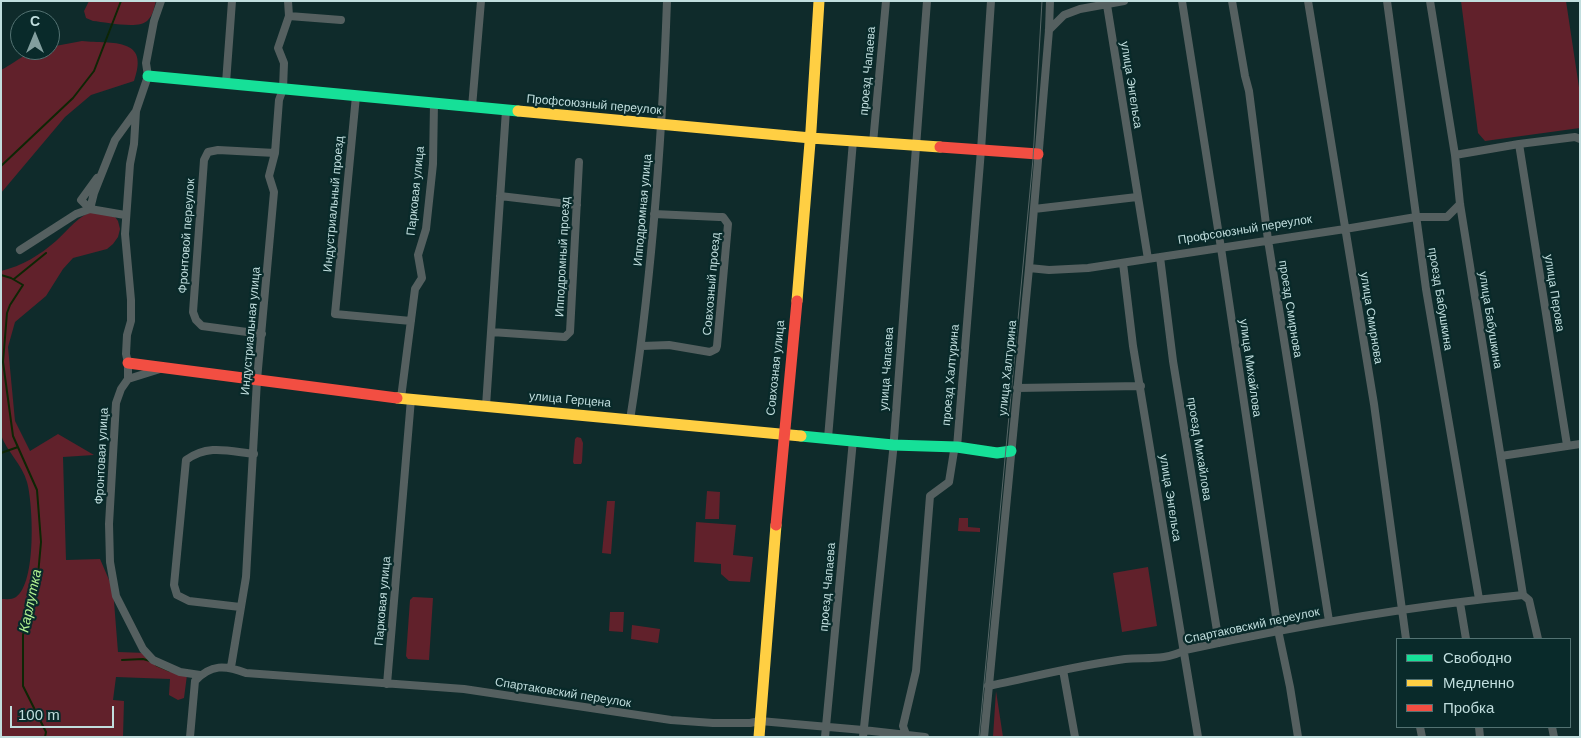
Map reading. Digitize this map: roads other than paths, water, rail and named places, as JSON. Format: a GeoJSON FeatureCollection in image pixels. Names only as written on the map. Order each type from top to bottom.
{"type":"FeatureCollection","features":[{"type":"Feature","properties":{"kind":"street","name":"Фронтовая улица"},"geometry":{"type":"LineString","coordinates":[[161,1],[154,21],[146,63],[148,76],[136,112],[125,214],[131,320],[127,335],[126,354],[128,378],[121,389],[116,403],[109,524],[110,562],[116,596],[143,649],[153,660],[180,672],[200,675]]}},
{"type":"Feature","properties":{"kind":"street"},"geometry":{"type":"LineString","coordinates":[[226,83],[232,1]]}},
{"type":"Feature","properties":{"kind":"street","name":"Индустриальная улица"},"geometry":{"type":"LineString","coordinates":[[231,667],[246,577],[257,380],[274,192],[269,176],[275,153],[279,100],[283,89],[284,63],[278,48],[289,16],[288,1]]}},
{"type":"Feature","properties":{"kind":"street"},"geometry":{"type":"LineString","coordinates":[[472,107],[481,1]]}},
{"type":"Feature","properties":{"kind":"street","name":"Ипподромная улица"},"geometry":{"type":"LineString","coordinates":[[630,420],[642,346],[662,125],[667,1]]}},
{"type":"Feature","properties":{"kind":"street","name":"Совхозная улица"},"geometry":{"type":"LineString","coordinates":[[759,737],[783,435],[811,138],[819,1]]}},
{"type":"Feature","properties":{"kind":"street","name":"проезд Чапаева"},"geometry":{"type":"LineString","coordinates":[[873,143],[886,1]]}},
{"type":"Feature","properties":{"kind":"street","name":"улица Чапаева"},"geometry":{"type":"LineString","coordinates":[[863,733],[893,445],[927,1]]}},
{"type":"Feature","properties":{"kind":"street","name":"проезд Халтурина"},"geometry":{"type":"LineString","coordinates":[[907,736],[903,726],[916,671],[930,496],[949,482],[954,451],[957,447],[982,150],[991,1]]}},
{"type":"Feature","properties":{"kind":"street","name":"улица Халтурина"},"geometry":{"type":"LineString","coordinates":[[984,737],[1029,268],[1050,1]]}},
{"type":"Feature","properties":{"kind":"street"},"geometry":{"type":"LineString","coordinates":[[1049,30],[1064,15],[1080,9],[1124,1]]}},
{"type":"Feature","properties":{"kind":"street","name":"улица Михайлова"},"geometry":{"type":"LineString","coordinates":[[1182,1],[1278,630],[1298,737]]}},
{"type":"Feature","properties":{"kind":"street","name":"проезд Смирнова"},"geometry":{"type":"LineString","coordinates":[[1232,1],[1245,76],[1250,92],[1268,240],[1329,621]]}},
{"type":"Feature","properties":{"kind":"street","name":"улица Смирнова"},"geometry":{"type":"LineString","coordinates":[[1308,1],[1374,404],[1406,638]]}},
{"type":"Feature","properties":{"kind":"street","name":"проезд Бабушкина"},"geometry":{"type":"LineString","coordinates":[[1387,1],[1426,289],[1479,599]]}},
{"type":"Feature","properties":{"kind":"street","name":"улица Бабушкина"},"geometry":{"type":"LineString","coordinates":[[1430,1],[1455,155],[1460,204],[1523,595],[1529,600],[1538,638]]}},
{"type":"Feature","properties":{"kind":"street","name":"улица Энгельса"},"geometry":{"type":"LineString","coordinates":[[1107,5],[1148,259]]}},
{"type":"Feature","properties":{"kind":"street"},"geometry":{"type":"LineString","coordinates":[[289,16],[341,20]]}},
{"type":"Feature","properties":{"kind":"street","name":"Профсоюзный переулок"},"geometry":{"type":"LineString","coordinates":[[148,76],[662,125],[873,143],[1038,154]]}},
{"type":"Feature","properties":{"kind":"street","name":"Индустриальный проезд"},"geometry":{"type":"LineString","coordinates":[[356,96],[335,314],[411,320]]}},
{"type":"Feature","properties":{"kind":"street","name":"Парковая улица"},"geometry":{"type":"LineString","coordinates":[[387,684],[396,573],[411,320],[415,289],[422,278],[418,255],[426,229],[432,173],[434,103]]}},
{"type":"Feature","properties":{"kind":"street"},"geometry":{"type":"LineString","coordinates":[[486,406],[506,110]]}},
{"type":"Feature","properties":{"kind":"street"},"geometry":{"type":"LineString","coordinates":[[90,209],[94,193],[115,140],[136,112]]}},
{"type":"Feature","properties":{"kind":"street"},"geometry":{"type":"LineString","coordinates":[[1455,155],[1574,136],[1580,139]]}},
{"type":"Feature","properties":{"kind":"street"},"geometry":{"type":"LineString","coordinates":[[828,438],[853,141]]}},
{"type":"Feature","properties":{"kind":"street","name":"улица Перова"},"geometry":{"type":"LineString","coordinates":[[1519,144],[1567,446]]}},
{"type":"Feature","properties":{"kind":"street","name":"Фронтовой переулок"},"geometry":{"type":"LineString","coordinates":[[262,334],[202,326],[196,320],[193,312],[195,284],[204,160],[208,152],[218,150],[275,153]]}},
{"type":"Feature","properties":{"kind":"street","name":"Ипподромный проезд"},"geometry":{"type":"LineString","coordinates":[[491,332],[565,337],[570,332],[579,162]]}},
{"type":"Feature","properties":{"kind":"street"},"geometry":{"type":"LineString","coordinates":[[500,196],[576,205]]}},
{"type":"Feature","properties":{"kind":"street"},"geometry":{"type":"LineString","coordinates":[[1034,209],[1137,197]]}},
{"type":"Feature","properties":{"kind":"street"},"geometry":{"type":"LineString","coordinates":[[1460,204],[1447,217],[1464,226]]}},
{"type":"Feature","properties":{"kind":"street"},"geometry":{"type":"LineString","coordinates":[[20,250],[76,214],[90,209],[125,214]]}},
{"type":"Feature","properties":{"kind":"street","name":"Совхозный проезд"},"geometry":{"type":"LineString","coordinates":[[642,346],[669,345],[710,352],[718,346],[728,224],[723,217],[654,214]]}},
{"type":"Feature","properties":{"kind":"street","name":"Профсоюзный переулок"},"geometry":{"type":"LineString","coordinates":[[1029,268],[1049,270],[1088,268],[1416,217],[1447,217]]}},
{"type":"Feature","properties":{"kind":"street","name":"проезд Михайлова"},"geometry":{"type":"LineString","coordinates":[[1160,257],[1174,361],[1219,643]]}},
{"type":"Feature","properties":{"kind":"street","name":"улица Энгельса"},"geometry":{"type":"LineString","coordinates":[[1123,263],[1133,346],[1198,737]]}},
{"type":"Feature","properties":{"kind":"street","name":"улица Герцена"},"geometry":{"type":"LineString","coordinates":[[128,363],[406,399],[893,445],[957,447],[996,453],[1011,451]]}},
{"type":"Feature","properties":{"kind":"street"},"geometry":{"type":"LineString","coordinates":[[128,378],[164,368]]}},
{"type":"Feature","properties":{"kind":"street"},"geometry":{"type":"LineString","coordinates":[[1016,388],[1141,386]]}},
{"type":"Feature","properties":{"kind":"street","name":"проезд Чапаева"},"geometry":{"type":"LineString","coordinates":[[825,737],[853,440]]}},
{"type":"Feature","properties":{"kind":"street"},"geometry":{"type":"LineString","coordinates":[[1501,456],[1580,444]]}},
{"type":"Feature","properties":{"kind":"street"},"geometry":{"type":"LineString","coordinates":[[240,607],[188,601],[177,594],[174,585],[186,460],[196,452],[208,450],[254,454]]}},
{"type":"Feature","properties":{"kind":"street","name":"Спартаковский переулок"},"geometry":{"type":"LineString","coordinates":[[988,686],[1126,659],[1151,659],[1176,655],[1185,650],[1329,621],[1479,599],[1523,595]]}},
{"type":"Feature","properties":{"kind":"street"},"geometry":{"type":"LineString","coordinates":[[1460,603],[1466,638]]}},
{"type":"Feature","properties":{"kind":"street","name":"Спартаковский переулок"},"geometry":{"type":"LineString","coordinates":[[200,675],[208,669],[231,667],[246,673],[464,689],[671,720],[713,723],[750,723],[760,721],[826,727],[863,733],[925,737]]}},
{"type":"Feature","properties":{"kind":"street"},"geometry":{"type":"LineString","coordinates":[[1063,670],[1075,737]]}},
{"type":"Feature","properties":{"kind":"street"},"geometry":{"type":"LineString","coordinates":[[190,737],[195,681],[200,675]]}},
{"type":"Feature","properties":{"kind":"waterway"},"geometry":{"type":"LineString","coordinates":[[1,166],[73,98],[94,71],[121,1]]}},
{"type":"Feature","properties":{"kind":"waterway"},"geometry":{"type":"LineString","coordinates":[[14,279],[46,253]]}},
{"type":"Feature","properties":{"kind":"waterway","name":"Карлутка"},"geometry":{"type":"LineString","coordinates":[[1,275],[23,285],[7,313],[3,362],[13,436],[37,490],[41,542],[37,586],[23,635],[23,686],[46,732],[45,737]]}},
{"type":"Feature","properties":{"kind":"waterway"},"geometry":{"type":"LineString","coordinates":[[1,453],[18,447]]}},
{"type":"Feature","properties":{"kind":"waterway"},"geometry":{"type":"LineString","coordinates":[[122,660],[143,659],[150,661]]}},
{"type":"Feature","properties":{"kind":"waterway"},"geometry":{"type":"LineString","coordinates":[[156,665],[170,671]]}},
{"type":"Feature","properties":{"kind":"tram line"},"geometry":{"type":"LineString","coordinates":[[979,737],[1033,159],[1042,1]]}}]}
